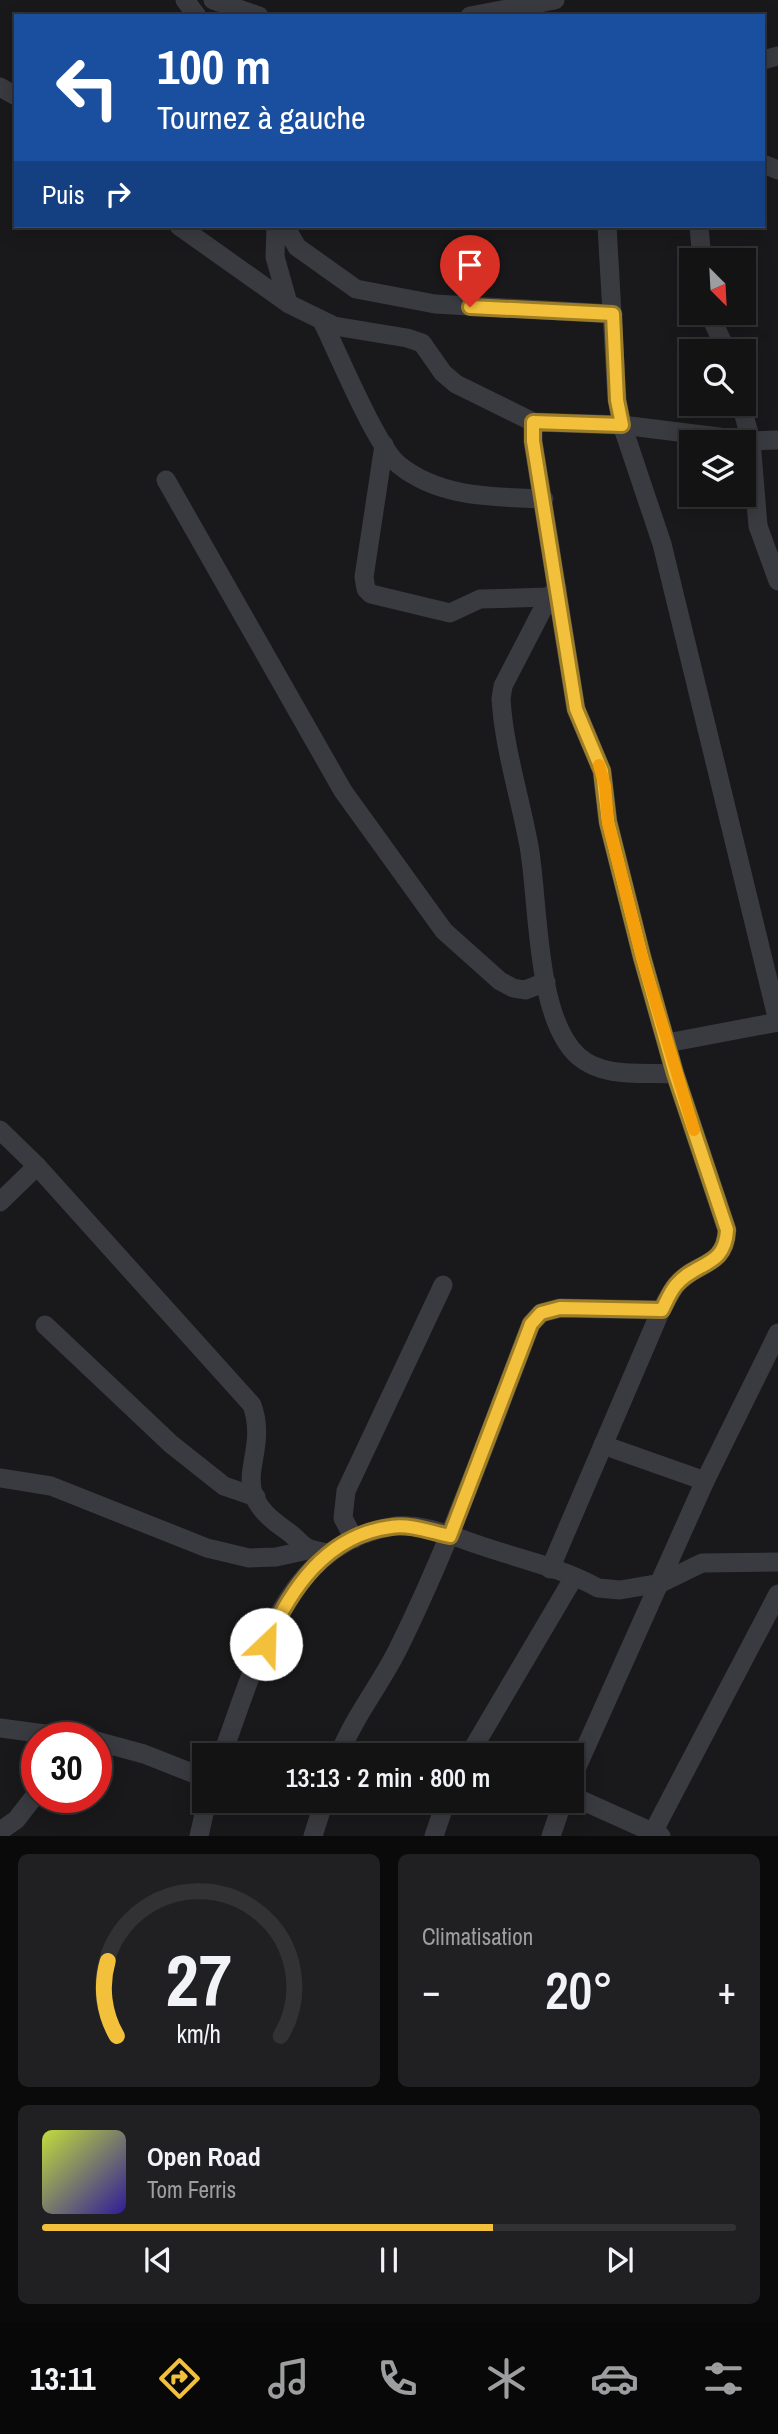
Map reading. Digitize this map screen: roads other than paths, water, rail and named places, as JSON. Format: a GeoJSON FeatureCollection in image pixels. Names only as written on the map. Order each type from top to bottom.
{"type":"FeatureCollection","features":[{"type":"Feature","properties":{"kind":"street"},"geometry":{"type":"LineString","coordinates":[[213,0],[253,14]]}},
{"type":"Feature","properties":{"kind":"street"},"geometry":{"type":"LineString","coordinates":[[480,14],[553,0]]}},
{"type":"Feature","properties":{"kind":"street"},"geometry":{"type":"LineString","coordinates":[[182,228],[289,304],[323,323],[422,343],[443,373],[456,384],[533,422],[622,425],[679,432]]}},
{"type":"Feature","properties":{"kind":"street"},"geometry":{"type":"LineString","coordinates":[[276,228],[275,257],[289,304]]}},
{"type":"Feature","properties":{"kind":"street"},"geometry":{"type":"LineString","coordinates":[[286,228],[297,247],[356,289],[435,304],[613,314]]}},
{"type":"Feature","properties":{"kind":"street"},"geometry":{"type":"LineString","coordinates":[[607,228],[617,400],[622,425],[662,544],[773,973],[778,1021],[667,1043]]}},
{"type":"Feature","properties":{"kind":"street"},"geometry":{"type":"LineString","coordinates":[[699,228],[701,248]]}},
{"type":"Feature","properties":{"kind":"street"},"geometry":{"type":"LineString","coordinates":[[323,323],[396,464],[425,482],[488,497],[544,499]]}},
{"type":"Feature","properties":{"kind":"street"},"geometry":{"type":"LineString","coordinates":[[533,422],[553,592],[576,709],[602,771],[608,822],[675,1074],[727,1230],[726,1246],[713,1262],[677,1284],[662,1310],[550,1569]]}},
{"type":"Feature","properties":{"kind":"street"},"geometry":{"type":"LineString","coordinates":[[756,441],[778,440]]}},
{"type":"Feature","properties":{"kind":"street"},"geometry":{"type":"LineString","coordinates":[[384,445],[364,577],[366,589],[371,594],[450,613],[480,599],[553,592]]}},
{"type":"Feature","properties":{"kind":"street"},"geometry":{"type":"LineString","coordinates":[[166,480],[342,791],[444,931],[513,988],[525,990],[547,982]]}},
{"type":"Feature","properties":{"kind":"street"},"geometry":{"type":"LineString","coordinates":[[756,502],[758,526],[778,581]]}},
{"type":"Feature","properties":{"kind":"street"},"geometry":{"type":"LineString","coordinates":[[553,592],[503,687],[501,699],[529,848],[547,982],[561,1038],[579,1058],[620,1074],[675,1074]]}},
{"type":"Feature","properties":{"kind":"street"},"geometry":{"type":"LineString","coordinates":[[0,1130],[37,1166],[252,1405],[257,1435],[250,1486],[269,1519],[285,1528],[308,1550]]}},
{"type":"Feature","properties":{"kind":"street"},"geometry":{"type":"LineString","coordinates":[[0,1202],[37,1166]]}},
{"type":"Feature","properties":{"kind":"street"},"geometry":{"type":"LineString","coordinates":[[354,1539],[343,1518],[346,1490],[443,1285]]}},
{"type":"Feature","properties":{"kind":"street"},"geometry":{"type":"LineString","coordinates":[[344,1743],[399,1648],[450,1536],[531,1324],[541,1313],[560,1308],[662,1310]]}},
{"type":"Feature","properties":{"kind":"street"},"geometry":{"type":"LineString","coordinates":[[45,1325],[171,1444],[224,1486],[256,1497]]}},
{"type":"Feature","properties":{"kind":"street"},"geometry":{"type":"LineString","coordinates":[[584,1752],[705,1481],[778,1333]]}},
{"type":"Feature","properties":{"kind":"street"},"geometry":{"type":"LineString","coordinates":[[603,1445],[705,1481]]}},
{"type":"Feature","properties":{"kind":"street"},"geometry":{"type":"LineString","coordinates":[[0,1478],[51,1486],[207,1548],[249,1558],[276,1557],[308,1550],[330,1553]]}},
{"type":"Feature","properties":{"kind":"street"},"geometry":{"type":"LineString","coordinates":[[227,1743],[284,1603],[304,1576],[330,1553],[354,1539],[391,1527],[413,1527],[450,1536],[574,1577],[598,1588],[620,1590],[661,1583],[702,1563],[778,1562]]}},
{"type":"Feature","properties":{"kind":"street"},"geometry":{"type":"LineString","coordinates":[[476,1743],[574,1577]]}},
{"type":"Feature","properties":{"kind":"street"},"geometry":{"type":"LineString","coordinates":[[584,1802],[655,1835],[778,1594]]}},
{"type":"Feature","properties":{"kind":"street"},"geometry":{"type":"LineString","coordinates":[[0,1728],[21,1731]]}},
{"type":"Feature","properties":{"kind":"street"},"geometry":{"type":"LineString","coordinates":[[112,1745],[144,1754],[192,1773]]}},
{"type":"Feature","properties":{"kind":"street"},"geometry":{"type":"LineString","coordinates":[[0,1831],[21,1813]]}},
{"type":"Feature","properties":{"kind":"street"},"geometry":{"type":"LineString","coordinates":[[199,1836],[204,1813]]}},
{"type":"Feature","properties":{"kind":"street"},"geometry":{"type":"LineString","coordinates":[[313,1836],[320,1813]]}},
{"type":"Feature","properties":{"kind":"street"},"geometry":{"type":"LineString","coordinates":[[434,1836],[442,1813]]}},
{"type":"Feature","properties":{"kind":"street"},"geometry":{"type":"LineString","coordinates":[[551,1836],[559,1813]]}}]}
